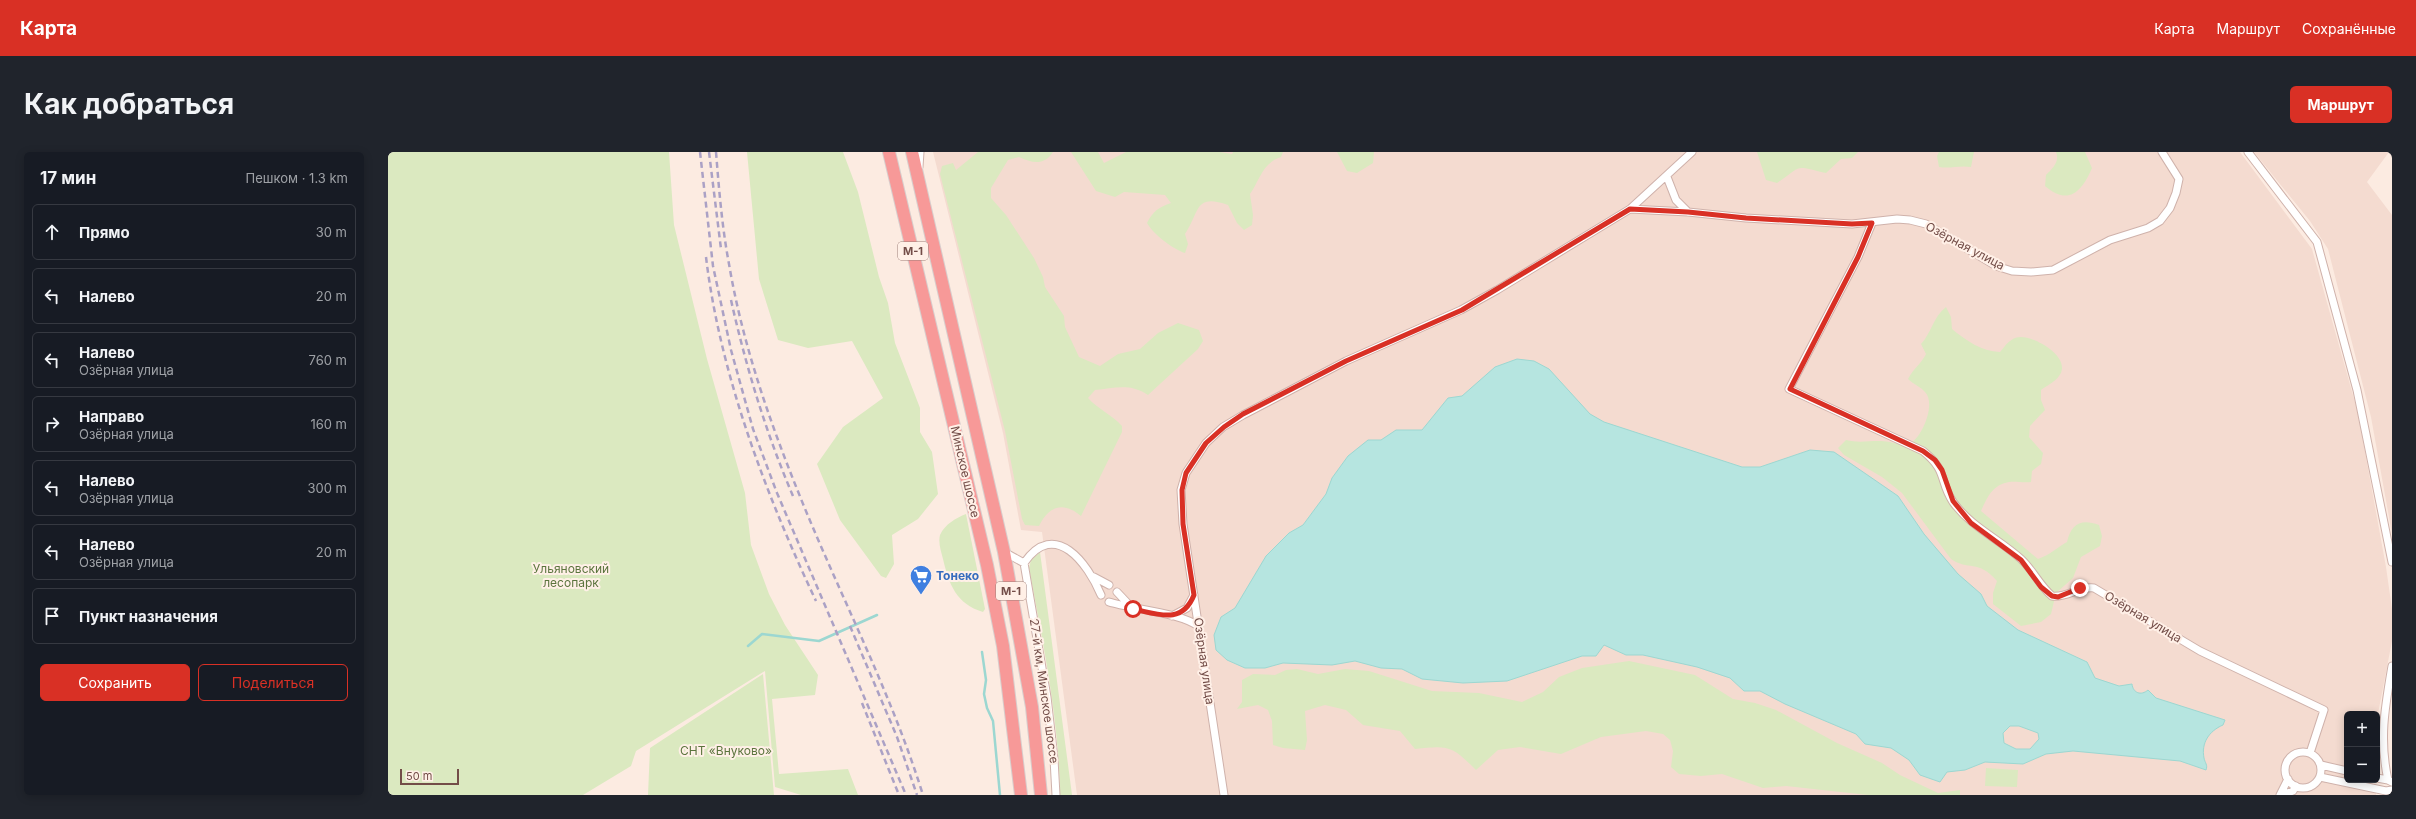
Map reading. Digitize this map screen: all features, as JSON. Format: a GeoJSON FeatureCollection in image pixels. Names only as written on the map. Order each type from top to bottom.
{"type":"FeatureCollection","features":[{"type":"Feature","properties":{"kind":"highway","name":"Минское шоссе"},"geometry":{"type":"LineString","coordinates":[[890,152],[987,565],[1003,646],[1021,795]]}},
{"type":"Feature","properties":{"kind":"highway","name":"Минское шоссе"},"geometry":{"type":"LineString","coordinates":[[912,152],[1004,552],[1032,706],[1041,795]]}},
{"type":"Feature","properties":{"kind":"street"},"geometry":{"type":"LineString","coordinates":[[918,177],[920,152]]}},
{"type":"Feature","properties":{"kind":"street","name":"Озёрная улица"},"geometry":{"type":"LineString","coordinates":[[1224,795],[1183,524],[1182,490],[1186,473],[1206,443],[1224,427],[1243,414],[1346,361],[1462,310],[1630,209],[1667,177],[1692,152]]}},
{"type":"Feature","properties":{"kind":"street","name":"Озёрная улица"},"geometry":{"type":"LineString","coordinates":[[1630,209],[1852,224],[1872,223],[1897,219],[1910,220],[1926,224],[1996,266],[2012,271],[2053,270],[2110,240],[2148,228],[2160,220],[2170,208],[2176,193],[2179,179],[2162,152]]}},
{"type":"Feature","properties":{"kind":"street"},"geometry":{"type":"LineString","coordinates":[[2248,152],[2317,242],[2357,390],[2392,562]]}},
{"type":"Feature","properties":{"kind":"street"},"geometry":{"type":"LineString","coordinates":[[1667,177],[1676,200],[1688,212]]}},
{"type":"Feature","properties":{"kind":"street","name":"Озёрная улица"},"geometry":{"type":"LineString","coordinates":[[1872,223],[1858,257],[1790,389],[1923,451],[1935,460],[1942,470],[1953,501],[1971,523],[2021,560],[2041,587],[2052,596],[2066,595],[2080,588],[2094,588],[2200,651],[2324,710],[2310,753]]}},
{"type":"Feature","properties":{"kind":"street"},"geometry":{"type":"LineString","coordinates":[[1004,552],[1024,563],[1030,555],[1040,547],[1053,544],[1070,551],[1085,565],[1094,578],[1101,595]]}},
{"type":"Feature","properties":{"kind":"street","name":"27-й км, Минское шоссе"},"geometry":{"type":"LineString","coordinates":[[1024,563],[1047,697],[1054,759],[1056,795]]}},
{"type":"Feature","properties":{"kind":"street"},"geometry":{"type":"LineString","coordinates":[[1094,578],[1109,585]]}},
{"type":"Feature","properties":{"kind":"street"},"geometry":{"type":"LineString","coordinates":[[1117,592],[1133,609]]}},
{"type":"Feature","properties":{"kind":"street"},"geometry":{"type":"LineString","coordinates":[[1172,616],[1187,608],[1194,595]]}},
{"type":"Feature","properties":{"kind":"street"},"geometry":{"type":"LineString","coordinates":[[1109,602],[1133,609],[1172,616],[1194,622],[1198,627]]}},
{"type":"Feature","properties":{"kind":"street"},"geometry":{"type":"LineString","coordinates":[[2380,779],[2390,781],[2383,754],[2382,732],[2392,666]]}},
{"type":"Feature","properties":{"kind":"street"},"geometry":{"type":"LineString","coordinates":[[2281,795],[2288,779],[2286,766],[2288,760],[2298,752],[2310,753],[2315,756],[2321,765],[2320,777],[2310,786],[2296,786],[2288,779]]}},
{"type":"Feature","properties":{"kind":"street"},"geometry":{"type":"LineString","coordinates":[[2321,765],[2344,770]]}},
{"type":"Feature","properties":{"kind":"street"},"geometry":{"type":"LineString","coordinates":[[2320,777],[2386,791],[2392,790]]}},
{"type":"Feature","properties":{"kind":"street"},"geometry":{"type":"LineString","coordinates":[[2281,795],[2293,791],[2296,786]]}},
{"type":"Feature","properties":{"kind":"shaded area"},"geometry":{"type":"Polygon","coordinates":[[[933,152],[2240,152],[2312,249],[2358,413],[2386,567],[2392,609],[2392,641],[2379,711],[2344,711],[2344,783],[2372,783],[2371,791],[2376,792],[2376,795],[1077,795],[1042,532],[1021,530],[1003,433],[933,152]]]}},
{"type":"Feature","properties":{"kind":"shaded area"},"geometry":{"type":"Polygon","coordinates":[[[2254,152],[2389,152],[2367,182],[2392,215],[2392,534],[2371,417],[2328,249],[2310,221],[2254,152]]]}},
{"type":"Feature","properties":{"kind":"green space","name":"Ульяновский лесопарк"},"geometry":{"type":"Polygon","coordinates":[[[388,152],[669,152],[674,225],[707,359],[745,493],[751,545],[769,594],[785,625],[818,675],[815,695],[772,699],[779,774],[848,769],[858,795],[801,795],[775,787],[765,671],[636,751],[631,766],[583,795],[388,795],[388,152]]]}},
{"type":"Feature","properties":{"kind":"green space"},"geometry":{"type":"Polygon","coordinates":[[[747,152],[843,152],[858,192],[879,277],[888,303],[895,343],[920,408],[920,432],[932,452],[938,494],[918,519],[892,535],[894,564],[886,578],[881,576],[840,520],[817,464],[843,427],[883,398],[852,341],[808,348],[778,340],[759,279],[747,152]]]}},
{"type":"Feature","properties":{"kind":"green space"},"geometry":{"type":"Polygon","coordinates":[[[978,152],[1053,152],[1046,160],[1038,162],[1029,161],[1019,157],[1008,160],[991,188],[991,198],[1006,215],[1034,258],[1043,277],[1045,287],[1064,316],[1065,327],[1079,357],[1100,366],[1118,354],[1140,349],[1158,333],[1178,323],[1199,330],[1203,341],[1198,349],[1148,395],[1142,391],[1122,387],[1095,390],[1088,398],[1122,426],[1122,432],[1081,516],[1068,508],[1057,508],[1047,514],[1039,526],[1025,525],[1022,519],[1005,431],[940,174],[942,166],[953,163],[956,170],[978,152]]]}},
{"type":"Feature","properties":{"kind":"green space"},"geometry":{"type":"Polygon","coordinates":[[[1071,152],[1098,152],[1104,163],[1126,152],[1220,152],[1232,154],[1233,152],[1283,152],[1281,157],[1270,163],[1265,168],[1250,194],[1253,215],[1252,225],[1244,230],[1237,223],[1228,205],[1209,201],[1203,203],[1196,212],[1185,234],[1188,244],[1185,253],[1164,241],[1150,228],[1147,223],[1157,210],[1171,203],[1165,195],[1124,192],[1115,197],[1096,191],[1071,152]]]}},
{"type":"Feature","properties":{"kind":"green space"},"geometry":{"type":"Polygon","coordinates":[[[1337,152],[1374,152],[1373,163],[1357,173],[1347,171],[1337,152]]]}},
{"type":"Feature","properties":{"kind":"green space"},"geometry":{"type":"Polygon","coordinates":[[[1757,152],[1858,152],[1852,158],[1841,159],[1826,173],[1799,168],[1777,183],[1766,180],[1757,152]]]}},
{"type":"Feature","properties":{"kind":"green space"},"geometry":{"type":"Polygon","coordinates":[[[1939,152],[1974,152],[1971,167],[1939,167],[1937,156],[1939,152]]]}},
{"type":"Feature","properties":{"kind":"green space"},"geometry":{"type":"Polygon","coordinates":[[[2056,152],[2085,152],[2092,168],[2084,184],[2073,194],[2061,195],[2053,192],[2045,186],[2046,175],[2053,168],[2057,159],[2056,152]]]}},
{"type":"Feature","properties":{"kind":"green space"},"geometry":{"type":"Polygon","coordinates":[[[1946,307],[1951,317],[1952,329],[1974,345],[1987,350],[2000,352],[2008,342],[2014,338],[2027,338],[2043,344],[2057,355],[2061,362],[2062,369],[2059,376],[2041,390],[2041,400],[2045,410],[2030,426],[2029,437],[2043,453],[2041,464],[2032,471],[2031,482],[2009,482],[1994,489],[1981,511],[2038,559],[2046,556],[2067,542],[2071,531],[2078,524],[2087,522],[2099,525],[2102,536],[2100,546],[2081,557],[2073,578],[2056,593],[2051,614],[2041,622],[2021,626],[1993,604],[1993,593],[1997,581],[1984,570],[1951,559],[1902,493],[1882,477],[1844,455],[1838,448],[1846,440],[1859,442],[1883,441],[1908,444],[1912,442],[1920,433],[1929,411],[1928,397],[1925,392],[1908,379],[1926,354],[1921,344],[1928,335],[1938,315],[1946,307]]]}},
{"type":"Feature","properties":{"kind":"green space"},"geometry":{"type":"Polygon","coordinates":[[[966,514],[985,609],[983,612],[966,604],[955,592],[945,568],[940,547],[939,541],[942,531],[955,520],[966,514]]]}},
{"type":"Feature","properties":{"kind":"green space"},"geometry":{"type":"Polygon","coordinates":[[[1040,552],[1072,795],[1060,795],[1057,738],[1045,653],[1029,568],[1031,560],[1040,552]]]}},
{"type":"Feature","properties":{"kind":"green space"},"geometry":{"type":"Polygon","coordinates":[[[1629,661],[1695,675],[1733,699],[1755,703],[1776,710],[1837,743],[1882,763],[1900,775],[1938,793],[1960,790],[1960,795],[1868,795],[1786,786],[1763,788],[1722,774],[1701,776],[1679,774],[1671,767],[1673,751],[1670,740],[1663,734],[1646,731],[1601,737],[1561,754],[1520,747],[1498,750],[1476,770],[1461,756],[1449,749],[1436,747],[1415,749],[1400,731],[1363,725],[1346,710],[1325,705],[1305,711],[1307,740],[1305,750],[1283,748],[1273,745],[1272,721],[1268,710],[1258,705],[1237,709],[1242,702],[1242,680],[1253,674],[1275,675],[1286,670],[1297,669],[1318,674],[1345,669],[1369,671],[1432,691],[1479,693],[1522,702],[1543,692],[1559,677],[1582,668],[1629,661]]]}},
{"type":"Feature","properties":{"kind":"green space","name":"СНТ «Внуково»"},"geometry":{"type":"Polygon","coordinates":[[[763,674],[774,795],[648,795],[650,748],[763,674]]]}},
{"type":"Feature","properties":{"kind":"green space"},"geometry":{"type":"Polygon","coordinates":[[[1986,768],[2018,770],[2017,787],[1985,786],[1986,768]]]}},
{"type":"Feature","properties":{"kind":"water"},"geometry":{"type":"Polygon","coordinates":[[[1517,359],[1534,361],[1549,369],[1590,414],[1604,422],[1742,467],[1760,467],[1810,450],[1834,452],[1898,496],[1924,534],[1958,574],[1981,594],[1987,606],[2018,630],[2087,662],[2095,678],[2119,686],[2132,684],[2134,690],[2138,693],[2143,693],[2148,690],[2156,698],[2225,720],[2223,725],[2210,734],[2205,743],[2203,753],[2207,765],[2206,770],[2180,761],[2073,751],[2046,754],[2023,764],[1985,762],[1965,770],[1947,772],[1940,782],[1920,775],[1909,760],[1891,748],[1865,744],[1856,734],[1785,704],[1760,691],[1744,691],[1730,678],[1697,667],[1643,655],[1626,655],[1604,645],[1596,656],[1582,656],[1507,681],[1463,683],[1422,679],[1402,669],[1381,668],[1355,661],[1332,665],[1283,663],[1265,668],[1245,668],[1227,660],[1216,650],[1214,635],[1221,617],[1235,608],[1266,556],[1289,533],[1303,525],[1326,494],[1332,478],[1348,456],[1368,440],[1381,440],[1396,430],[1422,430],[1448,398],[1462,396],[1495,367],[1517,359]],[[2010,726],[2003,733],[2004,743],[2016,749],[2030,749],[2039,739],[2038,733],[2019,726],[2010,726]]]}},
{"type":"Feature","properties":{"kind":"waterway"},"geometry":{"type":"LineString","coordinates":[[748,646],[762,634],[819,641],[877,615]]}},
{"type":"Feature","properties":{"kind":"waterway"},"geometry":{"type":"LineString","coordinates":[[982,652],[986,680],[984,694],[987,708],[993,721],[1000,795]]}},
{"type":"Feature","properties":{"kind":"railway"},"geometry":{"type":"LineString","coordinates":[[700,152],[713,266],[731,350],[753,429],[777,493],[906,795]]}},
{"type":"Feature","properties":{"kind":"railway"},"geometry":{"type":"LineString","coordinates":[[709,152],[721,249]]}},
{"type":"Feature","properties":{"kind":"railway"},"geometry":{"type":"LineString","coordinates":[[716,152],[723,222],[734,293],[766,406],[797,489],[895,717],[923,795]]}},
{"type":"Feature","properties":{"kind":"railway"},"geometry":{"type":"LineString","coordinates":[[706,257],[722,345],[748,433],[780,519],[797,561],[816,601]]}},
{"type":"Feature","properties":{"kind":"railway"},"geometry":{"type":"LineString","coordinates":[[731,300],[743,350],[765,424],[793,496]]}},
{"type":"Feature","properties":{"kind":"railway"},"geometry":{"type":"LineString","coordinates":[[850,626],[897,737],[917,795]]}},
{"type":"Feature","properties":{"kind":"railway"},"geometry":{"type":"LineString","coordinates":[[862,703],[899,795]]}},
{"type":"Feature","properties":{"kind":"place","name":"Тонеко"},"geometry":{"type":"Point","coordinates":[921,596]}},
{"type":"Feature","properties":{"kind":"route"},"geometry":{"type":"LineString","coordinates":[[1133,609],[1172,616],[1182,612],[1191,602],[1194,595],[1183,524],[1182,490],[1186,473],[1194,460],[1206,443],[1224,427],[1243,414],[1346,361],[1462,310],[1630,209],[1810,222],[1852,224],[1872,223],[1858,257],[1790,389],[1923,451],[1935,460],[1942,470],[1953,501],[1971,523],[2021,560],[2041,587],[2052,596],[2058,597],[2080,588]]}}]}
